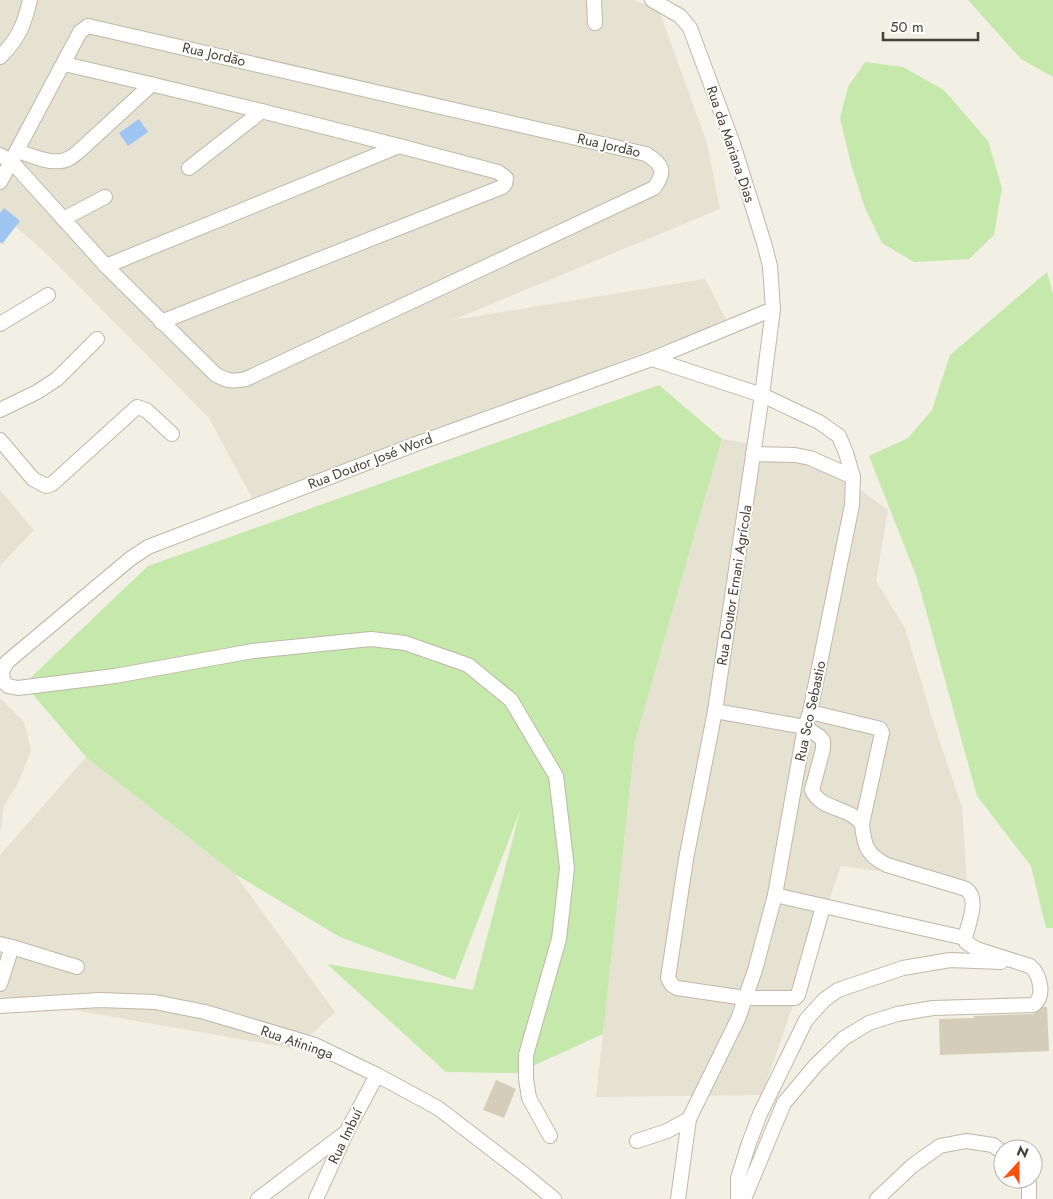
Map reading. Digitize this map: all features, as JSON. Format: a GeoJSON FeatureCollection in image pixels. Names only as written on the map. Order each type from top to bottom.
{"type":"FeatureCollection","features":[{"type":"Feature","properties":{"kind":"street"},"geometry":{"type":"LineString","coordinates":[[0,57],[12,45],[20,33],[30,0]]}},
{"type":"Feature","properties":{"kind":"street"},"geometry":{"type":"LineString","coordinates":[[594,0],[595,24]]}},
{"type":"Feature","properties":{"kind":"street","name":"Rua da Mariana Dias"},"geometry":{"type":"LineString","coordinates":[[652,0],[680,16],[690,28],[733,144],[764,243],[770,266],[773,309]]}},
{"type":"Feature","properties":{"kind":"street","name":"Rua Jordão"},"geometry":{"type":"LineString","coordinates":[[0,182],[10,156],[64,64],[80,32],[84,28],[93,27],[646,154],[657,161],[661,169],[661,178],[654,188],[246,379],[234,382],[224,380],[215,374],[161,322],[63,219],[10,156]]}},
{"type":"Feature","properties":{"kind":"street"},"geometry":{"type":"LineString","coordinates":[[64,64],[262,111],[398,146],[498,172],[506,178],[505,184],[502,187],[161,322]]}},
{"type":"Feature","properties":{"kind":"street"},"geometry":{"type":"LineString","coordinates":[[10,156],[60,161],[69,158],[78,152],[152,84]]}},
{"type":"Feature","properties":{"kind":"street"},"geometry":{"type":"LineString","coordinates":[[189,168],[262,111]]}},
{"type":"Feature","properties":{"kind":"street"},"geometry":{"type":"LineString","coordinates":[[106,266],[398,146]]}},
{"type":"Feature","properties":{"kind":"street"},"geometry":{"type":"LineString","coordinates":[[63,219],[105,198]]}},
{"type":"Feature","properties":{"kind":"street"},"geometry":{"type":"LineString","coordinates":[[0,324],[48,295]]}},
{"type":"Feature","properties":{"kind":"street","name":"Rua Doutor José Word"},"geometry":{"type":"LineString","coordinates":[[550,1136],[529,1098],[526,1079],[526,1055],[559,938],[567,868],[556,776],[511,700],[468,665],[405,644],[371,639],[253,651],[115,676],[18,688],[8,686],[3,681],[2,671],[7,662],[130,558],[148,547],[416,444],[652,359],[773,309]]}},
{"type":"Feature","properties":{"kind":"street","name":"Rua Doutor Ernani Agrícola"},"geometry":{"type":"LineString","coordinates":[[745,998],[677,988],[672,985],[668,978],[686,859],[715,711],[754,454],[773,309]]}},
{"type":"Feature","properties":{"kind":"street"},"geometry":{"type":"LineString","coordinates":[[0,410],[57,380],[97,339]]}},
{"type":"Feature","properties":{"kind":"street","name":"Rua Sco Sebastio"},"geometry":{"type":"LineString","coordinates":[[652,359],[762,395],[819,422],[839,436],[853,477],[852,505],[810,712],[805,727],[774,895],[755,970],[738,1019],[689,1119],[678,1199]]}},
{"type":"Feature","properties":{"kind":"street"},"geometry":{"type":"LineString","coordinates":[[0,440],[33,479],[46,486],[52,484],[137,407],[146,410],[172,434]]}},
{"type":"Feature","properties":{"kind":"street"},"geometry":{"type":"LineString","coordinates":[[754,454],[802,456],[853,477]]}},
{"type":"Feature","properties":{"kind":"street"},"geometry":{"type":"LineString","coordinates":[[715,711],[805,727],[820,736],[823,742],[823,749],[812,790],[821,802],[856,817],[862,824]]}},
{"type":"Feature","properties":{"kind":"street"},"geometry":{"type":"LineString","coordinates":[[744,1199],[784,1103],[816,1065],[844,1038],[869,1024],[897,1014],[933,1008],[1033,1005],[1039,998],[1040,992],[1036,971],[1024,963],[976,949],[966,942],[964,938],[973,904],[971,892],[887,866],[875,859],[867,850],[862,824],[882,733],[880,730],[810,712]]}},
{"type":"Feature","properties":{"kind":"street"},"geometry":{"type":"LineString","coordinates":[[774,895],[964,938]]}},
{"type":"Feature","properties":{"kind":"street"},"geometry":{"type":"LineString","coordinates":[[745,998],[792,999],[798,995],[823,907]]}},
{"type":"Feature","properties":{"kind":"street"},"geometry":{"type":"LineString","coordinates":[[0,984],[6,945],[77,967]]}},
{"type":"Feature","properties":{"kind":"street"},"geometry":{"type":"LineString","coordinates":[[738,1199],[738,1178],[748,1143],[760,1114],[806,1020],[824,1000],[838,990],[903,968],[950,960],[1024,963]]}},
{"type":"Feature","properties":{"kind":"street","name":"Rua Atininga"},"geometry":{"type":"LineString","coordinates":[[0,1006],[99,1000],[155,1002],[205,1012],[315,1045],[377,1075],[438,1108],[554,1199]]}},
{"type":"Feature","properties":{"kind":"street","name":"Rua Imbuí"},"geometry":{"type":"LineString","coordinates":[[316,1199],[346,1132],[377,1075]]}},
{"type":"Feature","properties":{"kind":"street"},"geometry":{"type":"LineString","coordinates":[[637,1141],[666,1131],[689,1119]]}},
{"type":"Feature","properties":{"kind":"street"},"geometry":{"type":"LineString","coordinates":[[258,1199],[346,1132]]}},
{"type":"Feature","properties":{"kind":"street"},"geometry":{"type":"LineString","coordinates":[[877,1199],[912,1166],[940,1146],[966,1141],[993,1146]]}},
{"type":"Feature","properties":{"kind":"shaded area"},"geometry":{"type":"Polygon","coordinates":[[[0,0],[634,0],[659,10],[707,143],[720,209],[453,320],[705,279],[727,321],[253,500],[209,418],[48,255],[0,213],[0,0]]]}},
{"type":"Feature","properties":{"kind":"shaded area"},"geometry":{"type":"Polygon","coordinates":[[[722,439],[811,454],[888,510],[876,581],[905,628],[962,807],[967,883],[841,866],[762,1095],[596,1097],[635,741],[722,439]]]}},
{"type":"Feature","properties":{"kind":"shaded area"},"geometry":{"type":"Polygon","coordinates":[[[0,490],[34,530],[0,566],[0,490]]]}},
{"type":"Feature","properties":{"kind":"shaded area"},"geometry":{"type":"Polygon","coordinates":[[[0,698],[24,722],[31,750],[19,781],[4,806],[0,834],[0,698]]]}},
{"type":"Feature","properties":{"kind":"shaded area"},"geometry":{"type":"Polygon","coordinates":[[[86,757],[235,874],[335,1012],[296,1049],[0,997],[0,855],[86,757]]]}},
{"type":"Feature","properties":{"kind":"green space"},"geometry":{"type":"Polygon","coordinates":[[[968,0],[1053,0],[1053,77],[1021,59],[968,0]]]}},
{"type":"Feature","properties":{"kind":"green space"},"geometry":{"type":"Polygon","coordinates":[[[865,62],[903,67],[944,90],[988,141],[1002,188],[994,235],[969,259],[914,262],[882,243],[865,208],[851,164],[840,118],[848,87],[865,62]]]}},
{"type":"Feature","properties":{"kind":"green space"},"geometry":{"type":"Polygon","coordinates":[[[1047,272],[1053,294],[1053,928],[1046,928],[1031,866],[977,796],[917,578],[869,456],[908,438],[932,410],[950,355],[1047,272]]]}},
{"type":"Feature","properties":{"kind":"green space"},"geometry":{"type":"Polygon","coordinates":[[[659,385],[722,439],[635,741],[603,1034],[517,1073],[446,1072],[327,964],[473,990],[521,808],[455,980],[340,937],[235,874],[86,757],[24,684],[148,566],[659,385]]]}},
{"type":"Feature","properties":{"kind":"water"},"geometry":{"type":"Polygon","coordinates":[[[139,119],[148,132],[128,146],[119,133],[139,119]]]}},
{"type":"Feature","properties":{"kind":"water"},"geometry":{"type":"Polygon","coordinates":[[[4,208],[20,221],[2,244],[0,242],[0,213],[4,208]]]}},
{"type":"Feature","properties":{"kind":"building"},"geometry":{"type":"Polygon","coordinates":[[[1043,1007],[1047,1007],[1049,1051],[940,1055],[939,1019],[1033,1014],[1043,1007]]]}},
{"type":"Feature","properties":{"kind":"building"},"geometry":{"type":"Polygon","coordinates":[[[496,1080],[516,1089],[504,1118],[483,1110],[496,1080]]]}}]}
